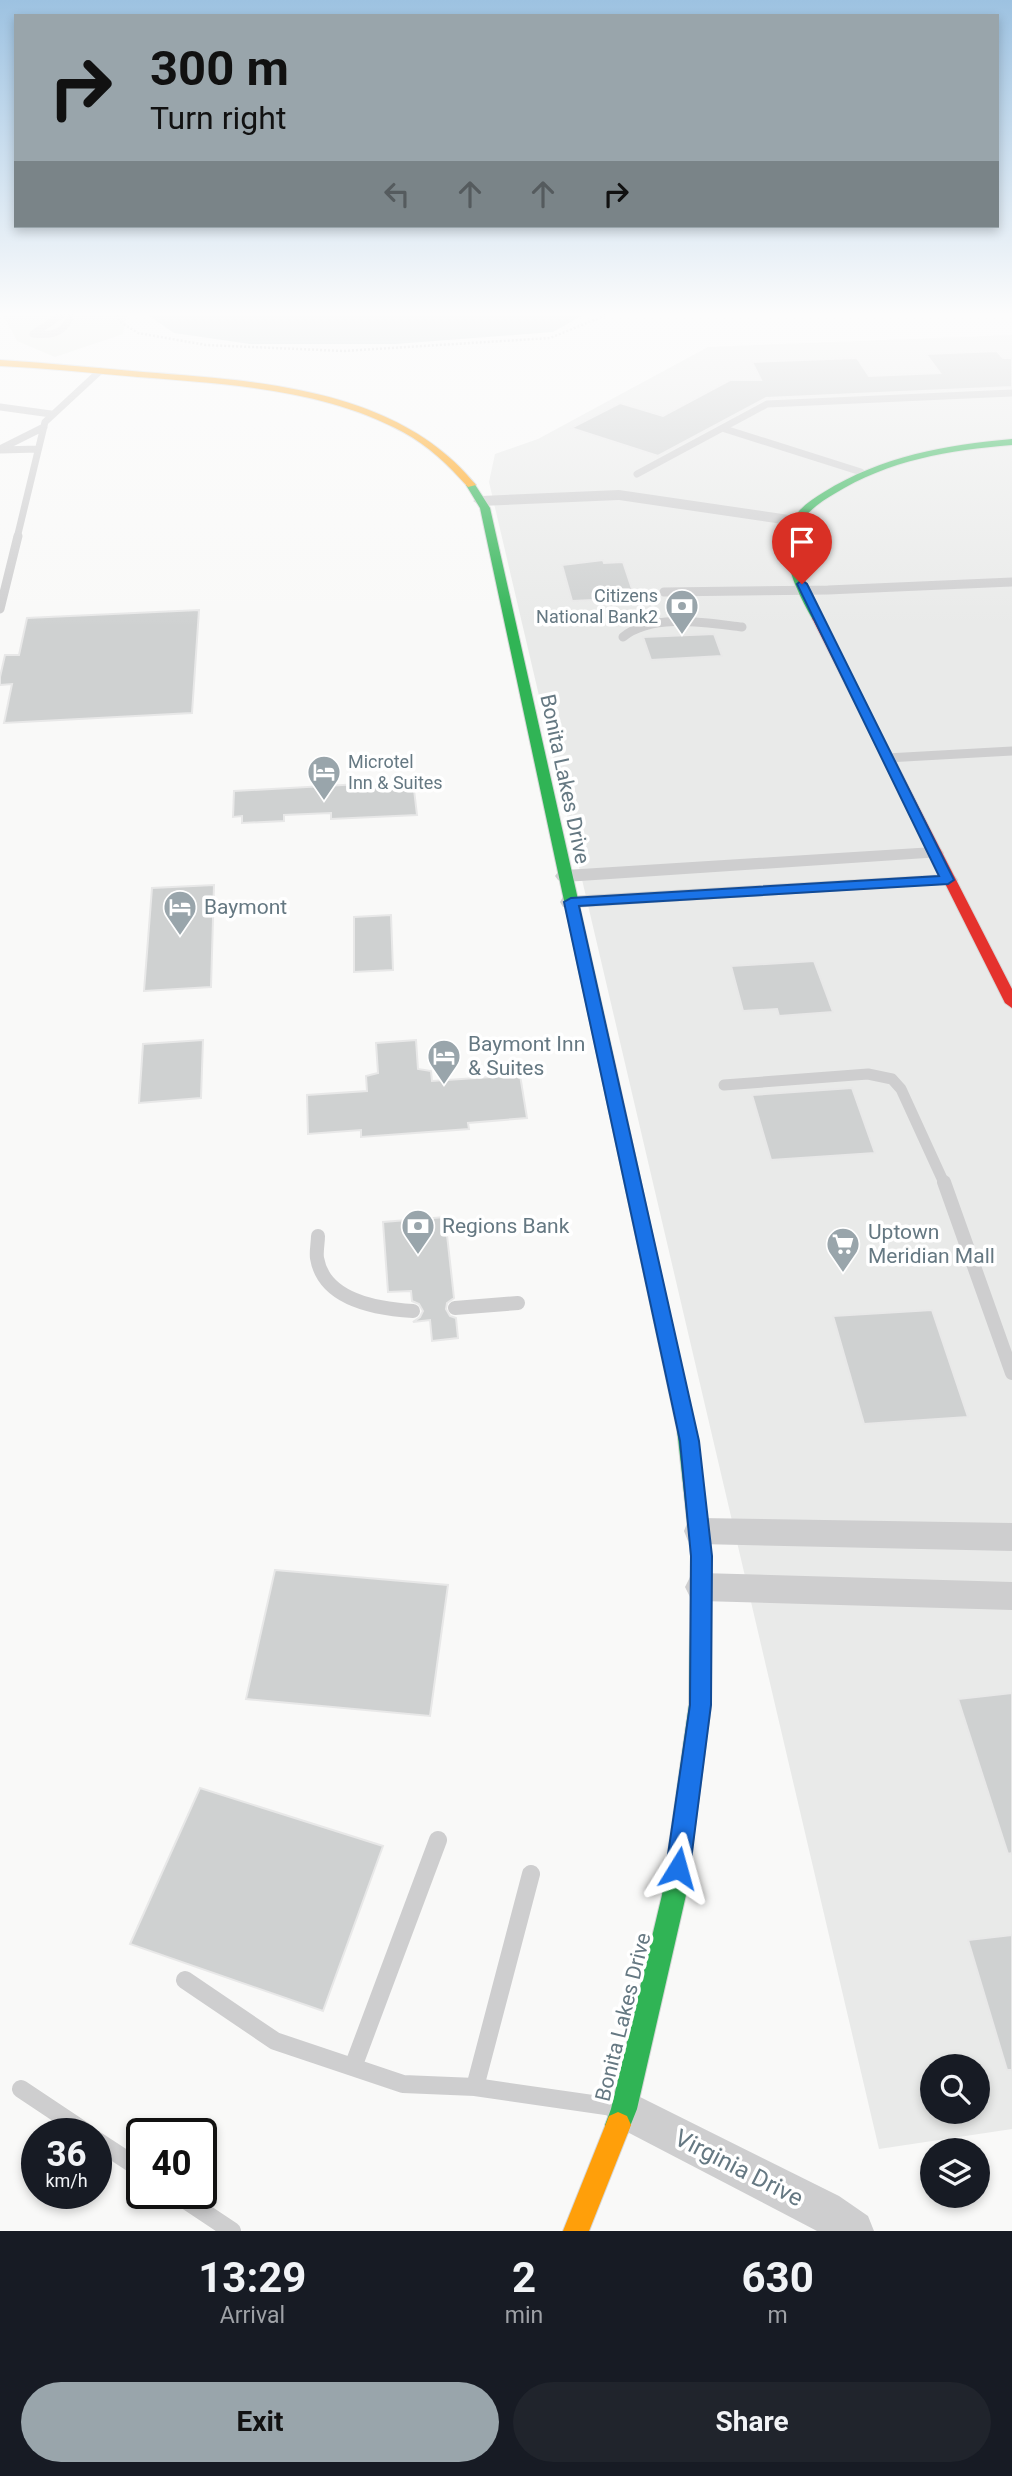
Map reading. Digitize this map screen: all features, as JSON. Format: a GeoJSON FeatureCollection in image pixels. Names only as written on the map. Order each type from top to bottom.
{"type":"FeatureCollection","features":[{"type":"Feature","properties":{"kind":"street","name":"Bonita Lakes Drive"},"geometry":{"type":"LineString","coordinates":[[380,419],[429,444],[460,470],[484,508],[690,1441],[699,1531],[701,1705],[674,1895],[624,2109],[576,2231]]}},
{"type":"Feature","properties":{"kind":"street"},"geometry":{"type":"LineString","coordinates":[[1012,442],[917,453],[861,472],[833,488],[794,528],[793,557],[805,590],[887,758],[1012,1003]]}},
{"type":"Feature","properties":{"kind":"street"},"geometry":{"type":"LineString","coordinates":[[484,508],[620,510],[794,528]]}},
{"type":"Feature","properties":{"kind":"street"},"geometry":{"type":"LineString","coordinates":[[565,876],[934,853]]}},
{"type":"Feature","properties":{"kind":"street"},"geometry":{"type":"LineString","coordinates":[[571,902],[948,880]]}},
{"type":"Feature","properties":{"kind":"street"},"geometry":{"type":"LineString","coordinates":[[699,1531],[1012,1537]]}},
{"type":"Feature","properties":{"kind":"street"},"geometry":{"type":"LineString","coordinates":[[701,1587],[1012,1596]]}},
{"type":"Feature","properties":{"kind":"street","name":"Virginia Drive"},"geometry":{"type":"LineString","coordinates":[[624,2109],[824,2211],[853,2231]]}},
{"type":"Feature","properties":{"kind":"lane"},"geometry":{"type":"LineString","coordinates":[[0,609],[38,449],[48,419]]}},
{"type":"Feature","properties":{"kind":"lane"},"geometry":{"type":"LineString","coordinates":[[637,474],[742,419]]}},
{"type":"Feature","properties":{"kind":"lane"},"geometry":{"type":"LineString","coordinates":[[0,450],[44,427]]}},
{"type":"Feature","properties":{"kind":"lane"},"geometry":{"type":"LineString","coordinates":[[725,429],[861,472]]}},
{"type":"Feature","properties":{"kind":"lane"},"geometry":{"type":"LineString","coordinates":[[0,450],[38,449]]}},
{"type":"Feature","properties":{"kind":"lane"},"geometry":{"type":"LineString","coordinates":[[664,592],[1011,583]]}},
{"type":"Feature","properties":{"kind":"lane"},"geometry":{"type":"LineString","coordinates":[[623,637],[628,630],[640,626],[720,624],[742,627]]}},
{"type":"Feature","properties":{"kind":"lane"},"geometry":{"type":"LineString","coordinates":[[887,758],[1012,751]]}},
{"type":"Feature","properties":{"kind":"lane"},"geometry":{"type":"LineString","coordinates":[[724,1085],[868,1074],[892,1079],[901,1089],[953,1202],[1012,1373]]}},
{"type":"Feature","properties":{"kind":"lane"},"geometry":{"type":"LineString","coordinates":[[318,1236],[317,1262],[331,1283],[349,1300],[412,1311]]}},
{"type":"Feature","properties":{"kind":"lane"},"geometry":{"type":"LineString","coordinates":[[455,1308],[518,1303]]}},
{"type":"Feature","properties":{"kind":"lane"},"geometry":{"type":"LineString","coordinates":[[353,2067],[438,1840]]}},
{"type":"Feature","properties":{"kind":"lane"},"geometry":{"type":"LineString","coordinates":[[475,2087],[531,1874]]}},
{"type":"Feature","properties":{"kind":"lane"},"geometry":{"type":"LineString","coordinates":[[185,1980],[275,2041],[403,2084],[475,2087],[624,2109]]}},
{"type":"Feature","properties":{"kind":"lane"},"geometry":{"type":"LineString","coordinates":[[22,2089],[65,2118]]}},
{"type":"Feature","properties":{"kind":"lane"},"geometry":{"type":"LineString","coordinates":[[199,2209],[232,2231]]}},
{"type":"Feature","properties":{"kind":"shaded area","name":"Uptown Meridian Mall"},"geometry":{"type":"Polygon","coordinates":[[[575,419],[1012,419],[1012,2129],[952,2138],[920,2138],[920,2143],[879,2149],[489,482],[495,454],[538,439],[575,419]]]}},
{"type":"Feature","properties":{"kind":"building"},"geometry":{"type":"Polygon","coordinates":[[[588,419],[727,419],[658,456],[571,428],[588,419]]]}},
{"type":"Feature","properties":{"kind":"building"},"geometry":{"type":"Polygon","coordinates":[[[603,560],[604,563],[623,562],[635,598],[572,601],[562,565],[603,560]]]}},
{"type":"Feature","properties":{"kind":"building"},"geometry":{"type":"Polygon","coordinates":[[[199,610],[192,713],[4,723],[12,684],[0,685],[0,677],[5,655],[19,655],[27,618],[199,610]]]}},
{"type":"Feature","properties":{"kind":"building","name":"Citizens National Bank2"},"geometry":{"type":"Polygon","coordinates":[[[714,634],[722,656],[651,660],[643,637],[714,634]]]}},
{"type":"Feature","properties":{"kind":"building","name":"Microtel Inn & Suites"},"geometry":{"type":"Polygon","coordinates":[[[413,781],[417,815],[331,819],[331,813],[284,815],[284,821],[242,823],[242,816],[233,817],[234,791],[413,781]]]}},
{"type":"Feature","properties":{"kind":"building","name":"Baymont"},"geometry":{"type":"Polygon","coordinates":[[[214,885],[211,987],[144,991],[152,888],[214,885]]]}},
{"type":"Feature","properties":{"kind":"building"},"geometry":{"type":"Polygon","coordinates":[[[391,915],[393,970],[354,972],[354,917],[391,915]]]}},
{"type":"Feature","properties":{"kind":"building"},"geometry":{"type":"Polygon","coordinates":[[[814,961],[833,1012],[779,1016],[777,1009],[743,1011],[731,966],[814,961]]]}},
{"type":"Feature","properties":{"kind":"building"},"geometry":{"type":"Polygon","coordinates":[[[203,1040],[201,1098],[139,1103],[143,1044],[203,1040]]]}},
{"type":"Feature","properties":{"kind":"building","name":"Baymont Inn & Suites"},"geometry":{"type":"Polygon","coordinates":[[[416,1040],[418,1069],[431,1071],[432,1081],[520,1075],[527,1118],[468,1123],[469,1129],[361,1137],[361,1130],[308,1134],[307,1095],[367,1091],[366,1076],[378,1073],[376,1043],[416,1040]]]}},
{"type":"Feature","properties":{"kind":"building"},"geometry":{"type":"Polygon","coordinates":[[[852,1088],[875,1153],[771,1160],[752,1095],[852,1088]]]}},
{"type":"Feature","properties":{"kind":"building","name":"Regions Bank"},"geometry":{"type":"Polygon","coordinates":[[[445,1217],[454,1298],[447,1303],[446,1309],[450,1316],[456,1318],[458,1338],[432,1341],[430,1320],[413,1322],[423,1311],[419,1304],[412,1301],[411,1291],[388,1292],[383,1222],[445,1217]]]}},
{"type":"Feature","properties":{"kind":"building"},"geometry":{"type":"Polygon","coordinates":[[[932,1310],[968,1417],[864,1424],[833,1316],[932,1310]]]}},
{"type":"Feature","properties":{"kind":"building"},"geometry":{"type":"Polygon","coordinates":[[[275,1570],[448,1585],[430,1716],[246,1699],[275,1570]]]}},
{"type":"Feature","properties":{"kind":"building"},"geometry":{"type":"Polygon","coordinates":[[[1012,1693],[1012,1853],[1008,1854],[958,1699],[1012,1693]]]}},
{"type":"Feature","properties":{"kind":"building"},"geometry":{"type":"Polygon","coordinates":[[[200,1788],[383,1846],[323,2011],[130,1944],[200,1788]]]}},
{"type":"Feature","properties":{"kind":"building"},"geometry":{"type":"Polygon","coordinates":[[[1012,1935],[1012,2070],[1007,2070],[968,1940],[1012,1935]]]}},
{"type":"Feature","properties":{"kind":"traffic: fast"},"geometry":{"type":"LineString","coordinates":[[817,618],[798,576],[792,554],[795,526],[809,507],[846,483],[891,463],[938,451],[1012,442]]}},
{"type":"Feature","properties":{"kind":"traffic: fast"},"geometry":{"type":"LineString","coordinates":[[471,485],[485,508],[607,1064]]}},
{"type":"Feature","properties":{"kind":"traffic: fast"},"geometry":{"type":"LineString","coordinates":[[618,2125],[674,1895],[700,1705],[701,1556],[686,1429]]}},
{"type":"Feature","properties":{"kind":"traffic: slow"},"geometry":{"type":"LineString","coordinates":[[382,419],[407,430],[443,454],[471,485]]}},
{"type":"Feature","properties":{"kind":"traffic: slow"},"geometry":{"type":"LineString","coordinates":[[576,2231],[618,2125]]}},
{"type":"Feature","properties":{"kind":"traffic: jam"},"geometry":{"type":"LineString","coordinates":[[817,618],[1012,1003]]}},
{"type":"Feature","properties":{"kind":"traffic: jam"},"geometry":{"type":"LineString","coordinates":[[607,1064],[686,1429]]}},
{"type":"Feature","properties":{"kind":"place","name":"Citizens National Bank2"},"geometry":{"type":"Point","coordinates":[682,636]}},
{"type":"Feature","properties":{"kind":"place","name":"Microtel Inn & Suites"},"geometry":{"type":"Point","coordinates":[324,802]}},
{"type":"Feature","properties":{"kind":"place","name":"Baymont"},"geometry":{"type":"Point","coordinates":[180,937]}},
{"type":"Feature","properties":{"kind":"place","name":"Baymont Inn & Suites"},"geometry":{"type":"Point","coordinates":[444,1086]}},
{"type":"Feature","properties":{"kind":"place","name":"Regions Bank"},"geometry":{"type":"Point","coordinates":[418,1256]}},
{"type":"Feature","properties":{"kind":"place","name":"Uptown Meridian Mall"},"geometry":{"type":"Point","coordinates":[843,1274]}},
{"type":"Feature","properties":{"kind":"route"},"geometry":{"type":"LineString","coordinates":[[678,1868],[701,1705],[701,1556],[690,1441],[571,902],[948,880],[802,584]]}}]}
